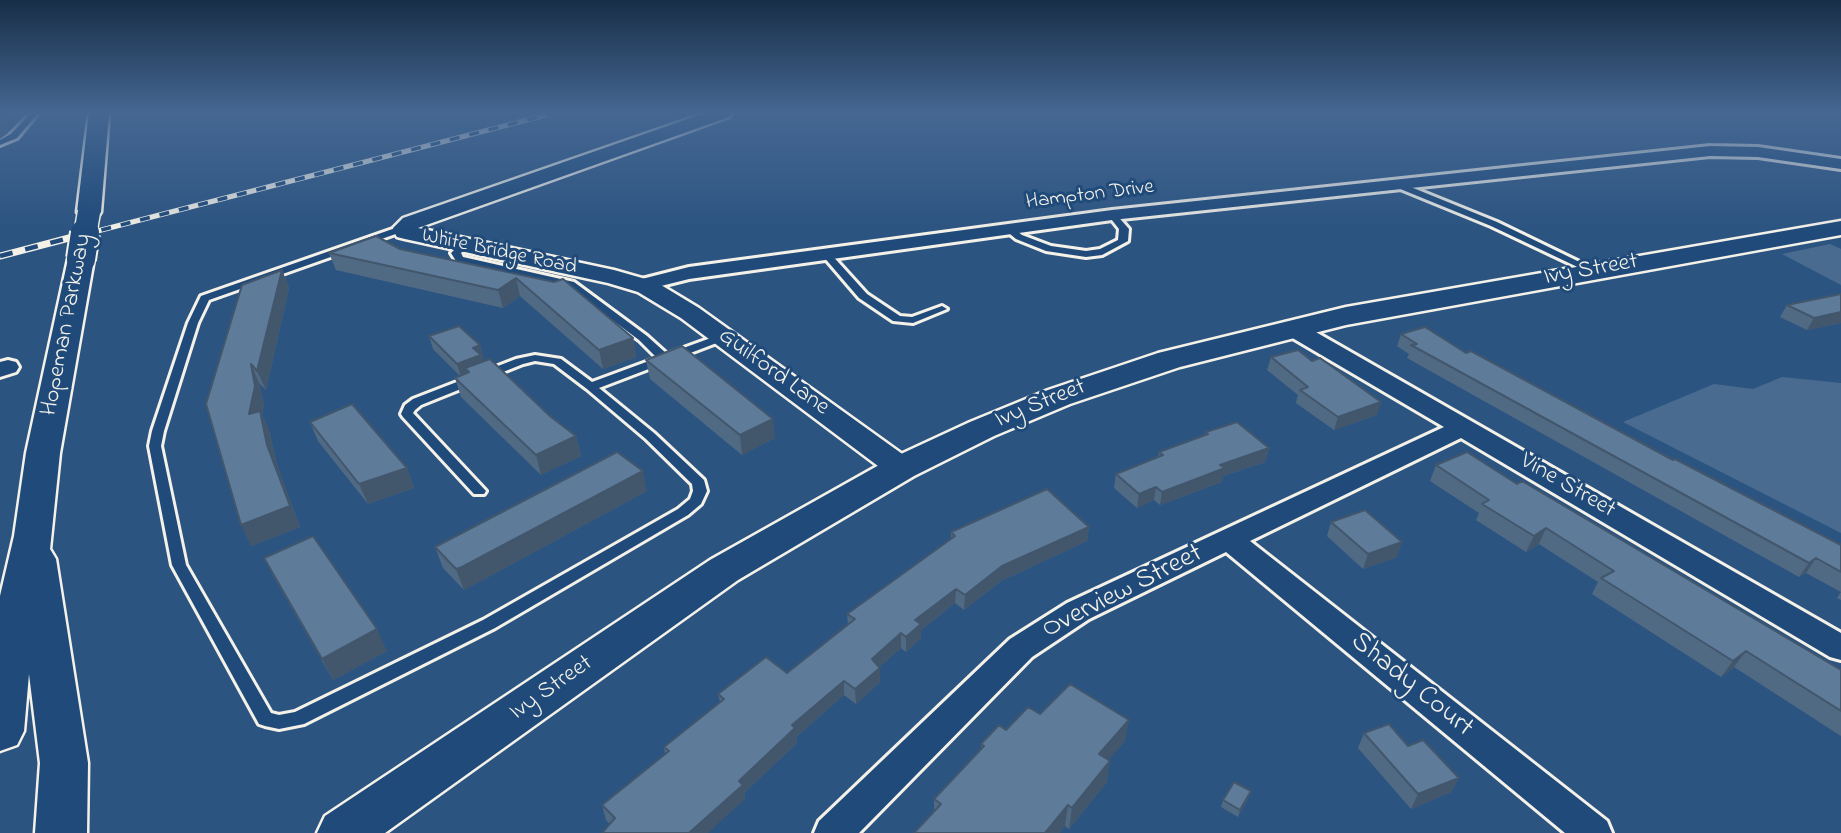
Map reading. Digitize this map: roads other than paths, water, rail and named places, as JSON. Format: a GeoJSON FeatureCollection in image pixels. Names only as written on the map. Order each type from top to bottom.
{"type":"FeatureCollection","features":[{"type":"Feature","properties":{"kind":"main road","name":"Hopeman Parkway"},"geometry":{"type":"LineString","coordinates":[[0,731],[10,643],[33,536],[43,453],[81,259],[95,152]]}},
{"type":"Feature","properties":{"kind":"main road","name":"Ivy Street"},"geometry":{"type":"LineString","coordinates":[[343,833],[724,570],[901,468],[982,429],[1102,381],[1207,349],[1293,328],[1591,270],[1841,228]]}},
{"type":"Feature","properties":{"kind":"main road","name":"Hopeman Parkway"},"geometry":{"type":"LineString","coordinates":[[33,536],[64,763],[61,833]]}},
{"type":"Feature","properties":{"kind":"street","name":"White Bridge Road"},"geometry":{"type":"LineString","coordinates":[[618,152],[437,213],[404,228],[409,234],[614,277],[640,285]]}},
{"type":"Feature","properties":{"kind":"street","name":"Hampton Drive"},"geometry":{"type":"LineString","coordinates":[[640,285],[689,273],[1112,215],[1702,152]]}},
{"type":"Feature","properties":{"kind":"street","name":"Hampton Drive"},"geometry":{"type":"LineString","coordinates":[[1752,152],[1841,164]]}},
{"type":"Feature","properties":{"kind":"street","name":"Guilford Lane"},"geometry":{"type":"LineString","coordinates":[[640,285],[667,298],[723,337],[901,468]]}},
{"type":"Feature","properties":{"kind":"street","name":"Vine Street"},"geometry":{"type":"LineString","coordinates":[[1293,328],[1841,648]]}},
{"type":"Feature","properties":{"kind":"street","name":"Overview Street"},"geometry":{"type":"LineString","coordinates":[[833,833],[1021,648],[1077,611],[1464,427]]}},
{"type":"Feature","properties":{"kind":"street","name":"Shady Court"},"geometry":{"type":"LineString","coordinates":[[1230,539],[1593,833]]}},
{"type":"Feature","properties":{"kind":"lane"},"geometry":{"type":"LineString","coordinates":[[1396,184],[1494,223],[1591,270]]}},
{"type":"Feature","properties":{"kind":"lane"},"geometry":{"type":"LineString","coordinates":[[1009,229],[1033,244],[1049,249],[1086,254],[1102,252],[1123,241],[1126,236],[1124,229],[1112,215]]}},
{"type":"Feature","properties":{"kind":"lane"},"geometry":{"type":"LineString","coordinates":[[404,228],[205,298],[193,323],[158,431],[155,446],[179,565],[265,719],[279,722],[298,719],[442,648],[683,512],[696,501],[700,491],[699,483],[650,436],[591,387],[557,361],[535,358],[520,360],[417,402],[409,408],[407,414],[479,491]]}},
{"type":"Feature","properties":{"kind":"lane"},"geometry":{"type":"LineString","coordinates":[[464,246],[456,253],[459,259],[569,284],[643,338],[666,359]]}},
{"type":"Feature","properties":{"kind":"lane"},"geometry":{"type":"LineString","coordinates":[[826,254],[863,296],[897,319],[914,320],[943,309]]}},
{"type":"Feature","properties":{"kind":"lane"},"geometry":{"type":"LineString","coordinates":[[591,387],[723,337]]}},
{"type":"Feature","properties":{"kind":"railway"},"geometry":{"type":"LineString","coordinates":[[82,235],[404,152]]}},
{"type":"Feature","properties":{"kind":"railway"},"geometry":{"type":"LineString","coordinates":[[0,256],[88,233]]}}]}
